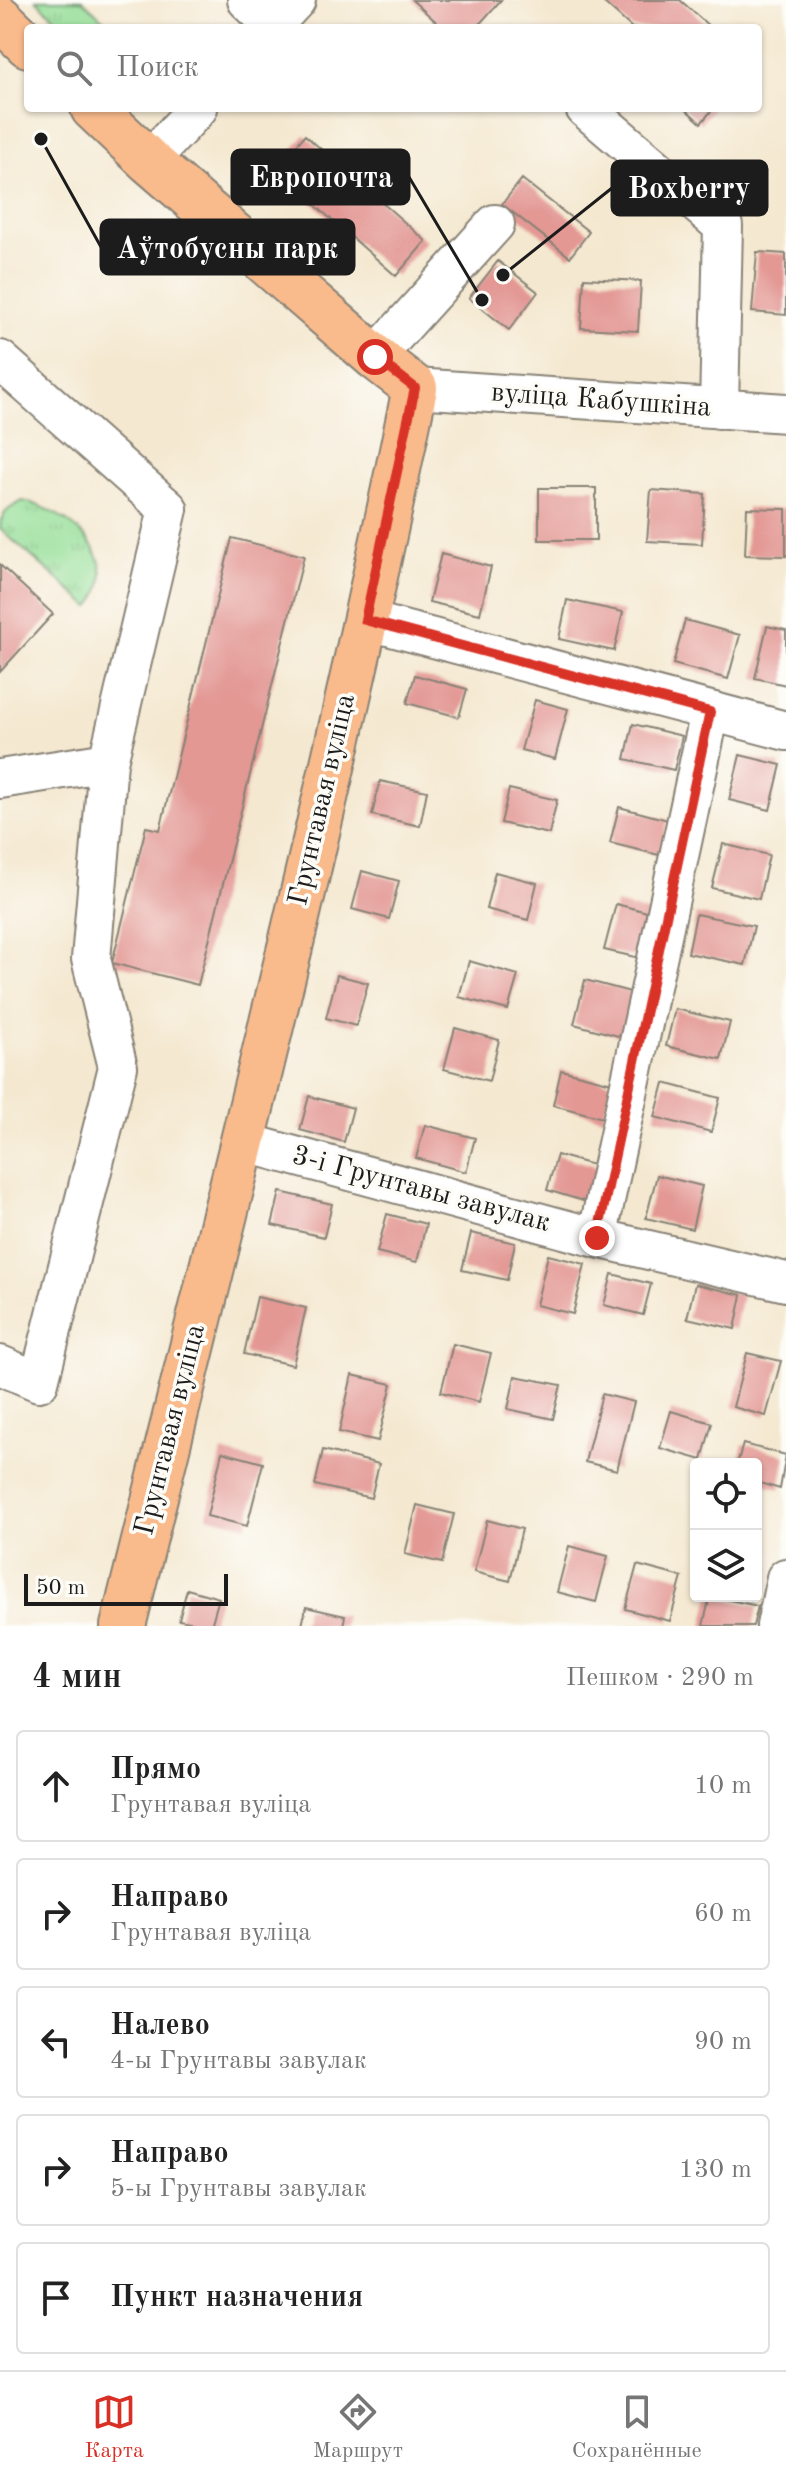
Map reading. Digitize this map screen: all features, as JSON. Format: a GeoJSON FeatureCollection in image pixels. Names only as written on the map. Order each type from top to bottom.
{"type":"FeatureCollection","features":[{"type":"Feature","properties":{"kind":"main road"},"geometry":{"type":"LineString","coordinates":[[0,18],[24,41]]}},
{"type":"Feature","properties":{"kind":"main road"},"geometry":{"type":"LineString","coordinates":[[97,112],[149,161],[415,388]]}},
{"type":"Feature","properties":{"kind":"main road","name":"Грунтавая вуліца"},"geometry":{"type":"LineString","coordinates":[[123,1626],[243,1142],[365,620],[415,388]]}},
{"type":"Feature","properties":{"kind":"street"},"geometry":{"type":"LineString","coordinates":[[149,161],[194,112]]}},
{"type":"Feature","properties":{"kind":"street"},"geometry":{"type":"LineString","coordinates":[[590,112],[723,226],[719,409]]}},
{"type":"Feature","properties":{"kind":"street"},"geometry":{"type":"LineString","coordinates":[[375,357],[495,224]]}},
{"type":"Feature","properties":{"kind":"street"},"geometry":{"type":"LineString","coordinates":[[0,360],[168,509],[108,762],[91,959],[118,1067],[39,1382],[0,1365]]}},
{"type":"Feature","properties":{"kind":"street","name":"вуліца Кабушкіна"},"geometry":{"type":"LineString","coordinates":[[415,388],[786,413]]}},
{"type":"Feature","properties":{"kind":"street"},"geometry":{"type":"LineString","coordinates":[[365,620],[786,731]]}},
{"type":"Feature","properties":{"kind":"street"},"geometry":{"type":"LineString","coordinates":[[597,1238],[710,712]]}},
{"type":"Feature","properties":{"kind":"street"},"geometry":{"type":"LineString","coordinates":[[0,779],[108,762]]}},
{"type":"Feature","properties":{"kind":"street","name":"3-і Грунтавы завулак"},"geometry":{"type":"LineString","coordinates":[[243,1142],[597,1238],[786,1282]]}},
{"type":"Feature","properties":{"kind":"street"},"geometry":{"type":"LineString","coordinates":[[776,1626],[786,1578]]}},
{"type":"Feature","properties":{"kind":"green space"},"geometry":{"type":"Polygon","coordinates":[[[36,0],[82,0],[108,24],[62,24],[36,0]]]}},
{"type":"Feature","properties":{"kind":"green space"},"geometry":{"type":"Polygon","coordinates":[[[23,501],[40,506],[74,526],[97,555],[102,572],[100,589],[90,607],[0,529],[4,515],[23,501]]]}},
{"type":"Feature","properties":{"kind":"building"},"geometry":{"type":"Polygon","coordinates":[[[412,0],[501,0],[480,24],[439,24],[412,0]]]}},
{"type":"Feature","properties":{"kind":"building"},"geometry":{"type":"Polygon","coordinates":[[[601,0],[680,0],[707,24],[628,24],[601,0]]]}},
{"type":"Feature","properties":{"kind":"building"},"geometry":{"type":"Polygon","coordinates":[[[689,112],[711,112],[701,123],[689,112]]]}},
{"type":"Feature","properties":{"kind":"building"},"geometry":{"type":"Polygon","coordinates":[[[305,135],[426,241],[396,276],[275,170],[305,135]]]}},
{"type":"Feature","properties":{"kind":"building"},"geometry":{"type":"Polygon","coordinates":[[[522,179],[589,232],[570,257],[502,204],[522,179]]]}},
{"type":"Feature","properties":{"kind":"building"},"geometry":{"type":"Polygon","coordinates":[[[757,252],[786,254],[786,315],[752,312],[757,252]]]}},
{"type":"Feature","properties":{"kind":"building"},"geometry":{"type":"Polygon","coordinates":[[[498,261],[538,292],[509,330],[469,298],[498,261]]]}},
{"type":"Feature","properties":{"kind":"building"},"geometry":{"type":"Polygon","coordinates":[[[584,278],[641,281],[638,331],[581,328],[584,278]]]}},
{"type":"Feature","properties":{"kind":"building"},"geometry":{"type":"Polygon","coordinates":[[[539,488],[596,488],[596,540],[539,540],[539,488]]]}},
{"type":"Feature","properties":{"kind":"building"},"geometry":{"type":"Polygon","coordinates":[[[651,490],[705,494],[702,544],[647,541],[651,490]]]}},
{"type":"Feature","properties":{"kind":"building"},"geometry":{"type":"Polygon","coordinates":[[[747,508],[786,509],[786,556],[745,555],[747,508]]]}},
{"type":"Feature","properties":{"kind":"building"},"geometry":{"type":"Polygon","coordinates":[[[232,538],[304,556],[198,985],[112,963],[146,827],[160,830],[232,538]]]}},
{"type":"Feature","properties":{"kind":"building"},"geometry":{"type":"Polygon","coordinates":[[[441,554],[491,567],[480,614],[429,602],[441,554]]]}},
{"type":"Feature","properties":{"kind":"building"},"geometry":{"type":"Polygon","coordinates":[[[0,565],[53,614],[0,672],[0,565]]]}},
{"type":"Feature","properties":{"kind":"building"},"geometry":{"type":"Polygon","coordinates":[[[567,600],[623,612],[614,651],[559,639],[567,600]]]}},
{"type":"Feature","properties":{"kind":"building"},"geometry":{"type":"Polygon","coordinates":[[[685,620],[740,635],[728,679],[673,664],[685,620]]]}},
{"type":"Feature","properties":{"kind":"building"},"geometry":{"type":"Polygon","coordinates":[[[767,626],[786,630],[786,685],[755,678],[767,626]]]}},
{"type":"Feature","properties":{"kind":"building"},"geometry":{"type":"Polygon","coordinates":[[[415,675],[467,689],[459,717],[407,703],[415,675]]]}},
{"type":"Feature","properties":{"kind":"building"},"geometry":{"type":"Polygon","coordinates":[[[535,700],[568,709],[555,759],[521,750],[535,700]]]}},
{"type":"Feature","properties":{"kind":"building"},"geometry":{"type":"Polygon","coordinates":[[[633,724],[682,736],[674,770],[625,759],[633,724]]]}},
{"type":"Feature","properties":{"kind":"building"},"geometry":{"type":"Polygon","coordinates":[[[740,755],[781,765],[770,810],[729,800],[740,755]]]}},
{"type":"Feature","properties":{"kind":"building"},"geometry":{"type":"Polygon","coordinates":[[[380,781],[427,791],[420,826],[372,815],[380,781]]]}},
{"type":"Feature","properties":{"kind":"building"},"geometry":{"type":"Polygon","coordinates":[[[509,789],[557,800],[549,834],[501,823],[509,789]]]}},
{"type":"Feature","properties":{"kind":"building"},"geometry":{"type":"Polygon","coordinates":[[[619,807],[668,820],[659,855],[610,843],[619,807]]]}},
{"type":"Feature","properties":{"kind":"building"},"geometry":{"type":"Polygon","coordinates":[[[723,844],[769,855],[759,899],[712,888],[723,844]]]}},
{"type":"Feature","properties":{"kind":"building"},"geometry":{"type":"Polygon","coordinates":[[[362,871],[399,881],[389,919],[352,909],[362,871]]]}},
{"type":"Feature","properties":{"kind":"building"},"geometry":{"type":"Polygon","coordinates":[[[495,872],[537,883],[528,920],[486,909],[495,872]]]}},
{"type":"Feature","properties":{"kind":"building"},"geometry":{"type":"Polygon","coordinates":[[[616,904],[651,913],[640,958],[604,950],[616,904]]]}},
{"type":"Feature","properties":{"kind":"building"},"geometry":{"type":"Polygon","coordinates":[[[696,914],[754,926],[745,965],[688,953],[696,914]]]}},
{"type":"Feature","properties":{"kind":"building"},"geometry":{"type":"Polygon","coordinates":[[[469,961],[518,975],[508,1010],[459,997],[469,961]]]}},
{"type":"Feature","properties":{"kind":"building"},"geometry":{"type":"Polygon","coordinates":[[[337,975],[368,983],[356,1026],[326,1018],[337,975]]]}},
{"type":"Feature","properties":{"kind":"building"},"geometry":{"type":"Polygon","coordinates":[[[585,980],[634,993],[622,1037],[574,1024],[585,980]]]}},
{"type":"Feature","properties":{"kind":"building"},"geometry":{"type":"Polygon","coordinates":[[[675,1009],[730,1022],[721,1059],[666,1046],[675,1009]]]}},
{"type":"Feature","properties":{"kind":"building"},"geometry":{"type":"Polygon","coordinates":[[[455,1028],[499,1040],[489,1081],[444,1069],[455,1028]]]}},
{"type":"Feature","properties":{"kind":"building"},"geometry":{"type":"Polygon","coordinates":[[[561,1070],[612,1083],[603,1118],[553,1105],[561,1070]]]}},
{"type":"Feature","properties":{"kind":"building"},"geometry":{"type":"Polygon","coordinates":[[[664,1083],[720,1098],[711,1132],[655,1117],[664,1083]]]}},
{"type":"Feature","properties":{"kind":"building"},"geometry":{"type":"Polygon","coordinates":[[[309,1096],[353,1108],[344,1142],[300,1130],[309,1096]]]}},
{"type":"Feature","properties":{"kind":"building"},"geometry":{"type":"Polygon","coordinates":[[[425,1125],[475,1138],[466,1172],[416,1158],[425,1125]]]}},
{"type":"Feature","properties":{"kind":"building"},"geometry":{"type":"Polygon","coordinates":[[[557,1155],[600,1167],[590,1203],[547,1190],[557,1155]]]}},
{"type":"Feature","properties":{"kind":"building"},"geometry":{"type":"Polygon","coordinates":[[[657,1175],[702,1186],[692,1229],[646,1218],[657,1175]]]}},
{"type":"Feature","properties":{"kind":"building"},"geometry":{"type":"Polygon","coordinates":[[[280,1192],[332,1204],[324,1237],[272,1225],[280,1192]]]}},
{"type":"Feature","properties":{"kind":"building"},"geometry":{"type":"Polygon","coordinates":[[[387,1214],[426,1224],[417,1262],[377,1252],[387,1214]]]}},
{"type":"Feature","properties":{"kind":"building"},"geometry":{"type":"Polygon","coordinates":[[[471,1233],[515,1243],[507,1280],[462,1270],[471,1233]]]}},
{"type":"Feature","properties":{"kind":"building"},"geometry":{"type":"Polygon","coordinates":[[[548,1255],[585,1264],[573,1314],[536,1305],[548,1255]]]}},
{"type":"Feature","properties":{"kind":"building"},"geometry":{"type":"Polygon","coordinates":[[[612,1274],[651,1284],[643,1315],[604,1305],[612,1274]]]}},
{"type":"Feature","properties":{"kind":"building"},"geometry":{"type":"Polygon","coordinates":[[[695,1284],[742,1295],[735,1329],[687,1318],[695,1284]]]}},
{"type":"Feature","properties":{"kind":"building"},"geometry":{"type":"Polygon","coordinates":[[[257,1297],[306,1308],[293,1365],[244,1354],[257,1297]]]}},
{"type":"Feature","properties":{"kind":"building"},"geometry":{"type":"Polygon","coordinates":[[[453,1344],[491,1353],[479,1402],[441,1392],[453,1344]]]}},
{"type":"Feature","properties":{"kind":"building"},"geometry":{"type":"Polygon","coordinates":[[[747,1353],[781,1361],[766,1416],[733,1407],[747,1353]]]}},
{"type":"Feature","properties":{"kind":"building"},"geometry":{"type":"Polygon","coordinates":[[[352,1375],[392,1384],[378,1441],[339,1432],[352,1375]]]}},
{"type":"Feature","properties":{"kind":"building"},"geometry":{"type":"Polygon","coordinates":[[[515,1376],[561,1385],[553,1419],[508,1409],[515,1376]]]}},
{"type":"Feature","properties":{"kind":"building"},"geometry":{"type":"Polygon","coordinates":[[[602,1394],[634,1402],[617,1470],[585,1462],[602,1394]]]}},
{"type":"Feature","properties":{"kind":"building"},"geometry":{"type":"Polygon","coordinates":[[[671,1411],[712,1423],[703,1458],[660,1448],[671,1411]]]}},
{"type":"Feature","properties":{"kind":"building"},"geometry":{"type":"Polygon","coordinates":[[[743,1444],[786,1455],[780,1489],[762,1484],[762,1458],[739,1458],[743,1444]]]}},
{"type":"Feature","properties":{"kind":"building"},"geometry":{"type":"Polygon","coordinates":[[[323,1450],[379,1464],[371,1498],[315,1485],[323,1450]]]}},
{"type":"Feature","properties":{"kind":"building"},"geometry":{"type":"Polygon","coordinates":[[[222,1452],[263,1463],[247,1526],[207,1516],[222,1452]]]}},
{"type":"Feature","properties":{"kind":"building"},"geometry":{"type":"Polygon","coordinates":[[[417,1505],[454,1514],[442,1563],[405,1554],[417,1505]]]}},
{"type":"Feature","properties":{"kind":"building"},"geometry":{"type":"Polygon","coordinates":[[[487,1520],[522,1529],[510,1581],[474,1572],[487,1520]]]}},
{"type":"Feature","properties":{"kind":"building"},"geometry":{"type":"Polygon","coordinates":[[[569,1546],[608,1556],[596,1602],[557,1592],[569,1546]]]}},
{"type":"Feature","properties":{"kind":"building"},"geometry":{"type":"Polygon","coordinates":[[[637,1565],[682,1577],[670,1621],[625,1609],[637,1565]]]}},
{"type":"Feature","properties":{"kind":"building"},"geometry":{"type":"Polygon","coordinates":[[[187,1589],[219,1598],[211,1626],[179,1620],[187,1589]]]}},
{"type":"Feature","properties":{"kind":"building"},"geometry":{"type":"Polygon","coordinates":[[[709,1602],[739,1602],[758,1606],[753,1626],[703,1626],[709,1602]]]}},
{"type":"Feature","properties":{"kind":"building"},"geometry":{"type":"Polygon","coordinates":[[[306,1607],[345,1616],[343,1626],[302,1626],[306,1607]]]}},
{"type":"Feature","properties":{"kind":"place","name":"Аўтобусны парк"},"geometry":{"type":"Point","coordinates":[41,139]}},
{"type":"Feature","properties":{"kind":"place","name":"Boxberry"},"geometry":{"type":"Point","coordinates":[503,275]}},
{"type":"Feature","properties":{"kind":"place","name":"Европочта"},"geometry":{"type":"Point","coordinates":[482,300]}},
{"type":"Feature","properties":{"kind":"route"},"geometry":{"type":"LineString","coordinates":[[375,357],[415,388],[365,620],[710,712],[597,1238]]}}]}
